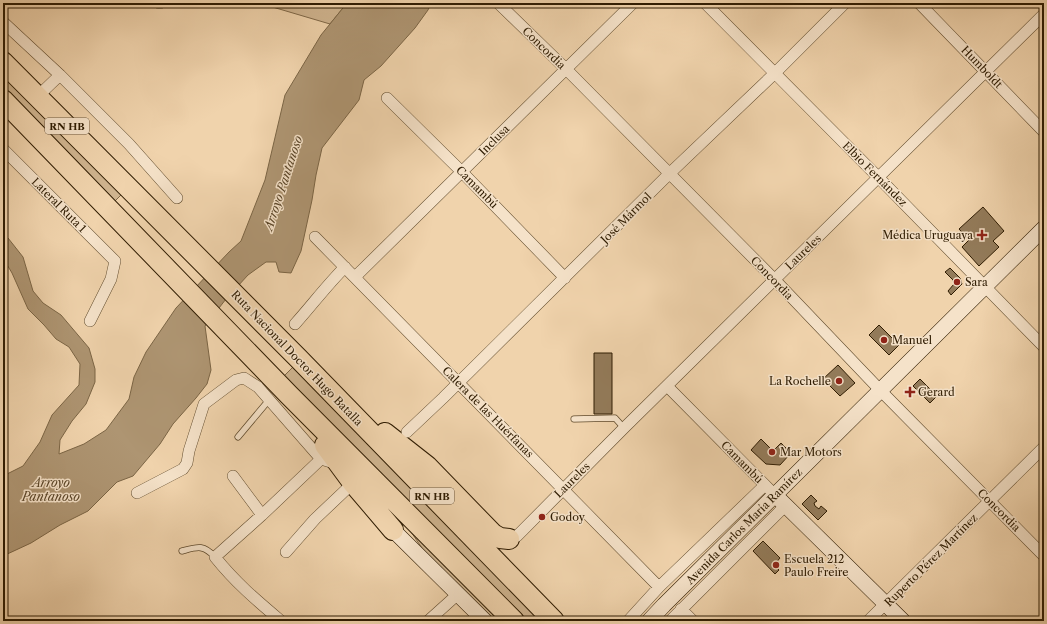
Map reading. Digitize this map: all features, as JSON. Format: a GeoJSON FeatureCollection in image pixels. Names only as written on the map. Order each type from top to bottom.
{"type":"FeatureCollection","features":[{"type":"Feature","properties":{"kind":"highway","name":"Ruta Nacional Doctor Hugo Batalla"},"geometry":{"type":"LineString","coordinates":[[3,62],[304,364],[554,621]]}},
{"type":"Feature","properties":{"kind":"highway","name":"RN HB"},"geometry":{"type":"LineString","coordinates":[[3,100],[275,381],[514,621]]}},
{"type":"Feature","properties":{"kind":"highway"},"geometry":{"type":"LineString","coordinates":[[304,364],[370,421],[418,459],[492,534],[500,538],[509,539]]}},
{"type":"Feature","properties":{"kind":"highway"},"geometry":{"type":"LineString","coordinates":[[289,395],[330,462],[353,484],[393,530]]}},
{"type":"Feature","properties":{"kind":"main road","name":"Avenida Carlos María Ramírez"},"geometry":{"type":"LineString","coordinates":[[650,621],[664,605],[1044,228]]}},
{"type":"Feature","properties":{"kind":"main road","name":"Camambú"},"geometry":{"type":"LineString","coordinates":[[775,495],[903,621]]}},
{"type":"Feature","properties":{"kind":"main road"},"geometry":{"type":"LineString","coordinates":[[393,530],[485,621]]}},
{"type":"Feature","properties":{"kind":"street","name":"Concordia"},"geometry":{"type":"LineString","coordinates":[[498,3],[566,69],[775,280],[880,390],[1044,556]]}},
{"type":"Feature","properties":{"kind":"street","name":"Inclusa"},"geometry":{"type":"LineString","coordinates":[[355,277],[633,3]]}},
{"type":"Feature","properties":{"kind":"street","name":"Elbio Fernández"},"geometry":{"type":"LineString","coordinates":[[705,3],[1044,347]]}},
{"type":"Feature","properties":{"kind":"street","name":"José Mármol"},"geometry":{"type":"LineString","coordinates":[[407,432],[459,383],[669,174],[775,73],[844,3]]}},
{"type":"Feature","properties":{"kind":"street","name":"Humboldt"},"geometry":{"type":"LineString","coordinates":[[919,3],[1044,132]]}},
{"type":"Feature","properties":{"kind":"street","name":"Laureles"},"geometry":{"type":"LineString","coordinates":[[509,539],[517,536],[624,428],[1044,14]]}},
{"type":"Feature","properties":{"kind":"street"},"geometry":{"type":"LineString","coordinates":[[3,22],[60,75],[129,144],[177,198]]}},
{"type":"Feature","properties":{"kind":"street"},"geometry":{"type":"LineString","coordinates":[[37,97],[60,75]]}},
{"type":"Feature","properties":{"kind":"street","name":"Camambú"},"geometry":{"type":"LineString","coordinates":[[387,98],[462,172],[565,278]]}},
{"type":"Feature","properties":{"kind":"street","name":"Lateral Ruta 1"},"geometry":{"type":"LineString","coordinates":[[3,149],[115,261],[111,279],[90,321]]}},
{"type":"Feature","properties":{"kind":"street","name":"Calera de las Huérfanas"},"geometry":{"type":"LineString","coordinates":[[315,237],[659,587]]}},
{"type":"Feature","properties":{"kind":"street"},"geometry":{"type":"LineString","coordinates":[[295,324],[319,297],[328,284],[345,267]]}},
{"type":"Feature","properties":{"kind":"street"},"geometry":{"type":"LineString","coordinates":[[137,493],[183,469],[187,463],[189,451],[204,404],[236,380],[244,378],[258,387],[330,462],[262,515],[215,557],[231,577],[280,621]]}},
{"type":"Feature","properties":{"kind":"street","name":"Camambú"},"geometry":{"type":"LineString","coordinates":[[667,386],[775,495]]}},
{"type":"Feature","properties":{"kind":"street","name":"Ruperto Pérez Martínez"},"geometry":{"type":"LineString","coordinates":[[868,621],[1044,447]]}},
{"type":"Feature","properties":{"kind":"street"},"geometry":{"type":"LineString","coordinates":[[233,476],[262,515]]}},
{"type":"Feature","properties":{"kind":"street"},"geometry":{"type":"LineString","coordinates":[[286,552],[316,519],[353,484]]}},
{"type":"Feature","properties":{"kind":"street","name":"Avenida Carlos María Ramírez"},"geometry":{"type":"LineString","coordinates":[[628,621],[659,587],[775,495]]}},
{"type":"Feature","properties":{"kind":"street","name":"Avenida Carlos María Ramírez"},"geometry":{"type":"LineString","coordinates":[[670,621],[775,495]]}},
{"type":"Feature","properties":{"kind":"street"},"geometry":{"type":"LineString","coordinates":[[428,621],[458,594]]}},
{"type":"Feature","properties":{"kind":"street"},"geometry":{"type":"LineString","coordinates":[[681,609],[693,621]]}},
{"type":"Feature","properties":{"kind":"lane"},"geometry":{"type":"LineString","coordinates":[[238,437],[269,400]]}},
{"type":"Feature","properties":{"kind":"lane"},"geometry":{"type":"LineString","coordinates":[[574,419],[615,418],[624,428]]}},
{"type":"Feature","properties":{"kind":"lane"},"geometry":{"type":"LineString","coordinates":[[182,551],[198,546],[208,550],[215,557]]}},
{"type":"Feature","properties":{"kind":"shaded area"},"geometry":{"type":"Polygon","coordinates":[[[259,3],[347,3],[330,24],[259,3]]]}},
{"type":"Feature","properties":{"kind":"shaded area"},"geometry":{"type":"Polygon","coordinates":[[[3,70],[123,193],[112,204],[3,92],[3,70]]]}},
{"type":"Feature","properties":{"kind":"shaded area"},"geometry":{"type":"Polygon","coordinates":[[[294,366],[544,621],[522,621],[283,377],[294,366]]]}},
{"type":"Feature","properties":{"kind":"shaded area"},"geometry":{"type":"Polygon","coordinates":[[[351,465],[505,621],[493,621],[422,548],[409,529],[405,525],[399,524],[351,465]]]}},
{"type":"Feature","properties":{"kind":"water","name":"Arroyo Pantanoso"},"geometry":{"type":"Polygon","coordinates":[[[347,3],[431,3],[428,10],[415,28],[381,66],[364,80],[359,100],[322,148],[301,251],[291,273],[279,272],[276,262],[266,262],[248,275],[226,299],[205,326],[211,370],[207,384],[173,424],[160,444],[133,476],[117,482],[88,511],[60,525],[31,543],[3,556],[3,476],[23,466],[40,442],[52,415],[79,385],[80,364],[69,347],[56,339],[28,309],[12,273],[3,258],[3,236],[8,238],[23,257],[33,291],[43,303],[61,315],[89,348],[95,369],[95,382],[86,404],[72,421],[60,440],[59,454],[84,444],[106,430],[129,399],[134,377],[146,352],[176,308],[241,241],[265,180],[285,95],[321,35],[347,3]]]}},
{"type":"Feature","properties":{"kind":"building","name":"Médica Uruguaya"},"geometry":{"type":"Polygon","coordinates":[[[983,207],[1004,231],[993,241],[999,247],[979,266],[962,247],[969,240],[959,229],[983,207]]]}},
{"type":"Feature","properties":{"kind":"building","name":"Sara"},"geometry":{"type":"Polygon","coordinates":[[[950,268],[960,278],[962,284],[951,295],[948,291],[954,284],[953,280],[945,272],[950,268]]]}},
{"type":"Feature","properties":{"kind":"building","name":"Manuel"},"geometry":{"type":"Polygon","coordinates":[[[879,325],[899,345],[889,355],[869,335],[879,325]]]}},
{"type":"Feature","properties":{"kind":"building"},"geometry":{"type":"Polygon","coordinates":[[[594,353],[612,353],[612,414],[594,414],[594,353]]]}},
{"type":"Feature","properties":{"kind":"building","name":"La Rochelle"},"geometry":{"type":"Polygon","coordinates":[[[838,365],[855,383],[840,396],[823,379],[838,365]]]}},
{"type":"Feature","properties":{"kind":"building"},"geometry":{"type":"Polygon","coordinates":[[[920,379],[937,396],[930,403],[913,386],[920,379]]]}},
{"type":"Feature","properties":{"kind":"building","name":"Mar Motors"},"geometry":{"type":"Polygon","coordinates":[[[761,439],[773,451],[781,443],[791,453],[780,465],[766,464],[751,450],[761,439]]]}},
{"type":"Feature","properties":{"kind":"building"},"geometry":{"type":"Polygon","coordinates":[[[811,495],[817,501],[814,503],[815,506],[819,509],[821,506],[827,511],[818,520],[802,504],[811,495]]]}},
{"type":"Feature","properties":{"kind":"building","name":"Escuela 212 Paulo Freire"},"geometry":{"type":"Polygon","coordinates":[[[763,541],[780,558],[774,565],[779,570],[775,574],[753,551],[763,541]]]}},
{"type":"Feature","properties":{"kind":"place","name":"Médica Uruguaya"},"geometry":{"type":"Point","coordinates":[982,235]}},
{"type":"Feature","properties":{"kind":"place","name":"Sara"},"geometry":{"type":"Point","coordinates":[957,282]}},
{"type":"Feature","properties":{"kind":"place","name":"Manuel"},"geometry":{"type":"Point","coordinates":[884,340]}},
{"type":"Feature","properties":{"kind":"place","name":"La Rochelle"},"geometry":{"type":"Point","coordinates":[839,381]}},
{"type":"Feature","properties":{"kind":"place","name":"Gerard"},"geometry":{"type":"Point","coordinates":[910,392]}},
{"type":"Feature","properties":{"kind":"place","name":"Mar Motors"},"geometry":{"type":"Point","coordinates":[772,452]}},
{"type":"Feature","properties":{"kind":"place","name":"Godoy"},"geometry":{"type":"Point","coordinates":[542,517]}},
{"type":"Feature","properties":{"kind":"place","name":"Escuela 212 Paulo Freire"},"geometry":{"type":"Point","coordinates":[776,565]}}]}
